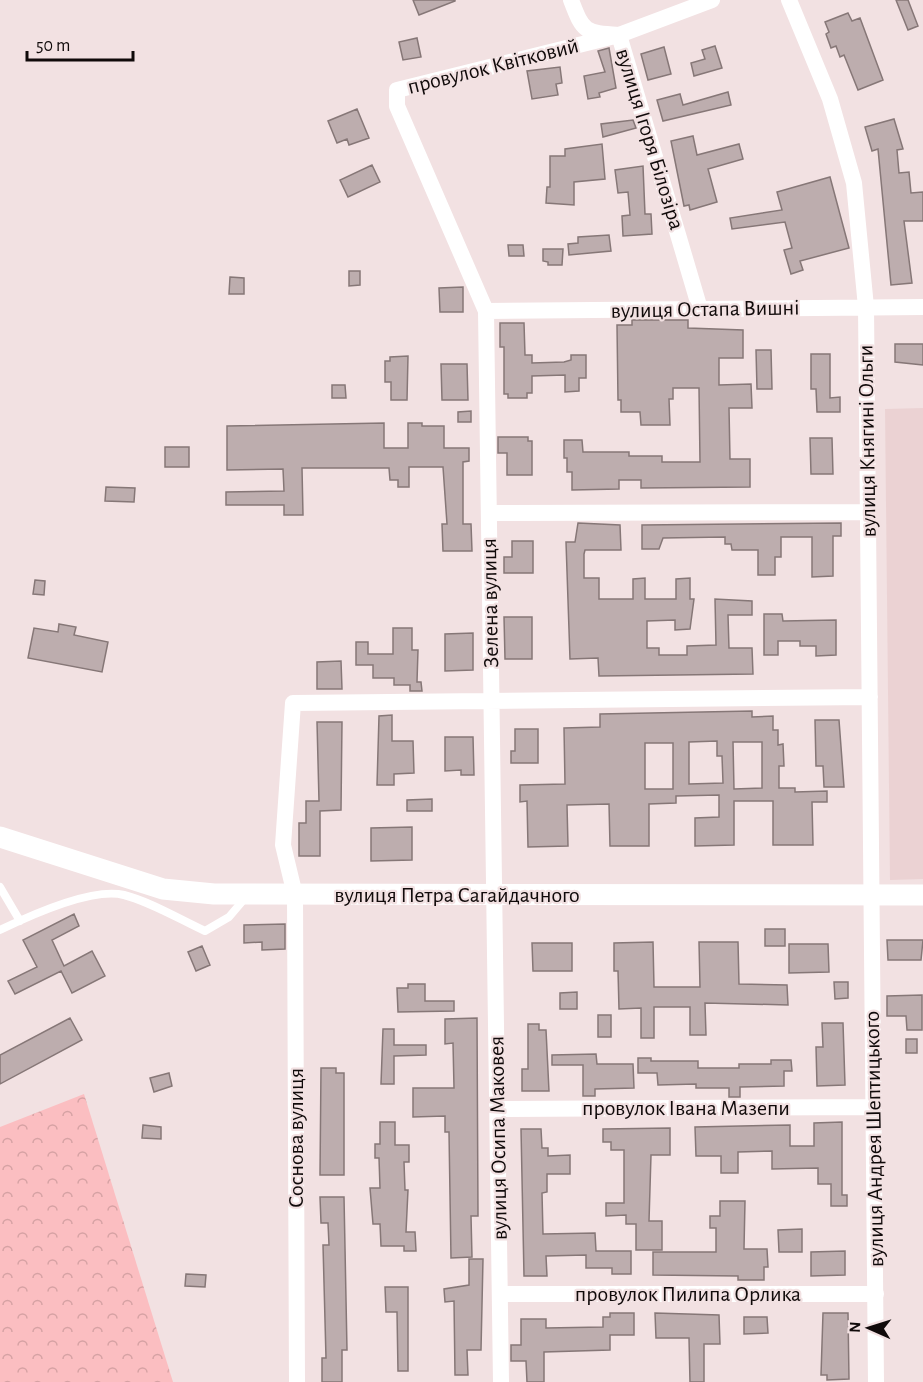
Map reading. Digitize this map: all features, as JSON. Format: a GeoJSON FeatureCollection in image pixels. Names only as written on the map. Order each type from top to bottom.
{"type":"FeatureCollection","features":[{"type":"Feature","properties":{"kind":"street","name":"вулиця Ігоря Білозіра"},"geometry":{"type":"LineString","coordinates":[[571,0],[580,25],[591,33],[619,35],[700,309]]}},
{"type":"Feature","properties":{"kind":"street","name":"провулок Квітковий"},"geometry":{"type":"LineString","coordinates":[[486,310],[397,106],[397,90],[619,35],[712,0]]}},
{"type":"Feature","properties":{"kind":"street","name":"вулиця Княгині Ольги"},"geometry":{"type":"LineString","coordinates":[[789,0],[830,99],[854,183],[866,307],[872,895]]}},
{"type":"Feature","properties":{"kind":"street","name":"вулиця Остапа Вишні"},"geometry":{"type":"LineString","coordinates":[[486,310],[923,306]]}},
{"type":"Feature","properties":{"kind":"street","name":"Зелена вулиця"},"geometry":{"type":"LineString","coordinates":[[486,310],[495,895]]}},
{"type":"Feature","properties":{"kind":"street"},"geometry":{"type":"LineString","coordinates":[[489,513],[868,512]]}},
{"type":"Feature","properties":{"kind":"street"},"geometry":{"type":"LineString","coordinates":[[492,701],[870,697]]}},
{"type":"Feature","properties":{"kind":"street","name":"Соснова вулиця"},"geometry":{"type":"LineString","coordinates":[[297,1382],[295,895],[283,845],[293,703],[492,701]]}},
{"type":"Feature","properties":{"kind":"street","name":"вулиця Петра Сагайдачного"},"geometry":{"type":"LineString","coordinates":[[0,837],[164,889],[214,894],[923,895]]}},
{"type":"Feature","properties":{"kind":"street","name":"вулиця Осипа Маковея"},"geometry":{"type":"LineString","coordinates":[[495,895],[501,1382]]}},
{"type":"Feature","properties":{"kind":"street","name":"вулиця Андрея Шептицького"},"geometry":{"type":"LineString","coordinates":[[872,895],[876,1382]]}},
{"type":"Feature","properties":{"kind":"street","name":"провулок Івана Мазепи"},"geometry":{"type":"LineString","coordinates":[[497,1109],[874,1107]]}},
{"type":"Feature","properties":{"kind":"street","name":"провулок Пилипа Орлика"},"geometry":{"type":"LineString","coordinates":[[500,1294],[876,1293]]}},
{"type":"Feature","properties":{"kind":"lane"},"geometry":{"type":"LineString","coordinates":[[0,887],[20,921]]}},
{"type":"Feature","properties":{"kind":"lane"},"geometry":{"type":"LineString","coordinates":[[0,930],[95,895],[112,893],[138,900],[204,931],[229,917],[248,894]]}},
{"type":"Feature","properties":{"kind":"shaded area"},"geometry":{"type":"Polygon","coordinates":[[[923,408],[923,879],[890,880],[885,409],[923,408]]]}},
{"type":"Feature","properties":{"kind":"green space"},"geometry":{"type":"Polygon","coordinates":[[[84,1094],[173,1382],[0,1382],[0,1127],[84,1094]]]}},
{"type":"Feature","properties":{"kind":"building"},"geometry":{"type":"Polygon","coordinates":[[[413,0],[455,0],[455,1],[419,15],[413,0]]]}},
{"type":"Feature","properties":{"kind":"building"},"geometry":{"type":"Polygon","coordinates":[[[896,0],[908,0],[918,26],[908,30],[896,0]]]}},
{"type":"Feature","properties":{"kind":"building"},"geometry":{"type":"Polygon","coordinates":[[[848,13],[852,21],[860,18],[883,80],[858,90],[844,55],[840,57],[836,46],[831,48],[826,34],[829,32],[825,22],[848,13]]]}},
{"type":"Feature","properties":{"kind":"building"},"geometry":{"type":"Polygon","coordinates":[[[417,38],[421,57],[403,60],[399,42],[417,38]]]}},
{"type":"Feature","properties":{"kind":"building"},"geometry":{"type":"Polygon","coordinates":[[[715,46],[722,68],[694,76],[691,63],[705,59],[702,50],[715,46]]]}},
{"type":"Feature","properties":{"kind":"building"},"geometry":{"type":"Polygon","coordinates":[[[664,47],[671,74],[648,80],[641,54],[664,47]]]}},
{"type":"Feature","properties":{"kind":"building"},"geometry":{"type":"Polygon","coordinates":[[[609,48],[616,88],[599,93],[600,97],[588,99],[584,76],[605,72],[598,51],[609,48]]]}},
{"type":"Feature","properties":{"kind":"building"},"geometry":{"type":"Polygon","coordinates":[[[560,67],[562,83],[556,84],[558,95],[532,99],[527,71],[560,67]]]}},
{"type":"Feature","properties":{"kind":"building"},"geometry":{"type":"Polygon","coordinates":[[[728,92],[731,105],[663,121],[657,100],[680,94],[683,105],[728,92]]]}},
{"type":"Feature","properties":{"kind":"building"},"geometry":{"type":"Polygon","coordinates":[[[357,109],[369,138],[349,145],[347,139],[337,143],[328,121],[357,109]]]}},
{"type":"Feature","properties":{"kind":"building"},"geometry":{"type":"Polygon","coordinates":[[[894,119],[903,149],[897,150],[899,173],[909,172],[911,193],[923,192],[923,221],[904,221],[912,283],[891,285],[878,149],[872,151],[865,127],[894,119]]]}},
{"type":"Feature","properties":{"kind":"building"},"geometry":{"type":"Polygon","coordinates":[[[633,120],[636,128],[603,137],[601,124],[633,120]]]}},
{"type":"Feature","properties":{"kind":"building"},"geometry":{"type":"Polygon","coordinates":[[[693,136],[697,155],[739,144],[743,159],[708,169],[717,202],[690,210],[689,205],[684,206],[671,141],[693,136]]]}},
{"type":"Feature","properties":{"kind":"building"},"geometry":{"type":"Polygon","coordinates":[[[602,144],[605,179],[574,182],[574,205],[546,203],[547,187],[550,187],[550,156],[565,156],[565,149],[602,144]]]}},
{"type":"Feature","properties":{"kind":"building"},"geometry":{"type":"Polygon","coordinates":[[[372,165],[380,182],[348,197],[340,180],[372,165]]]}},
{"type":"Feature","properties":{"kind":"building"},"geometry":{"type":"Polygon","coordinates":[[[643,166],[645,214],[651,214],[652,234],[623,236],[622,216],[630,215],[628,192],[618,193],[615,170],[643,166]]]}},
{"type":"Feature","properties":{"kind":"building"},"geometry":{"type":"Polygon","coordinates":[[[830,177],[849,248],[800,261],[803,270],[791,274],[784,250],[792,248],[785,222],[732,229],[730,218],[782,210],[777,192],[830,177]]]}},
{"type":"Feature","properties":{"kind":"building"},"geometry":{"type":"Polygon","coordinates":[[[609,235],[611,251],[569,255],[568,244],[578,243],[578,237],[609,235]]]}},
{"type":"Feature","properties":{"kind":"building"},"geometry":{"type":"Polygon","coordinates":[[[508,245],[523,245],[524,256],[509,256],[508,245]]]}},
{"type":"Feature","properties":{"kind":"building"},"geometry":{"type":"Polygon","coordinates":[[[543,249],[563,249],[562,265],[548,265],[548,262],[543,261],[543,249]]]}},
{"type":"Feature","properties":{"kind":"building"},"geometry":{"type":"Polygon","coordinates":[[[349,271],[360,271],[360,285],[349,286],[349,271]]]}},
{"type":"Feature","properties":{"kind":"building"},"geometry":{"type":"Polygon","coordinates":[[[230,277],[244,278],[244,294],[229,294],[230,277]]]}},
{"type":"Feature","properties":{"kind":"building"},"geometry":{"type":"Polygon","coordinates":[[[463,287],[463,312],[440,312],[439,288],[463,287]]]}},
{"type":"Feature","properties":{"kind":"building"},"geometry":{"type":"Polygon","coordinates":[[[632,320],[688,320],[688,328],[743,330],[743,358],[719,358],[719,385],[751,384],[752,408],[729,408],[730,459],[750,459],[750,487],[641,488],[641,480],[619,480],[619,489],[572,490],[572,472],[567,472],[567,458],[564,458],[564,440],[582,440],[583,452],[629,452],[629,456],[662,456],[662,462],[700,462],[699,388],[673,388],[673,399],[669,399],[670,425],[641,425],[640,412],[621,412],[621,400],[618,400],[617,325],[632,325],[632,320]]]}},
{"type":"Feature","properties":{"kind":"building"},"geometry":{"type":"Polygon","coordinates":[[[500,323],[524,323],[525,355],[532,355],[532,363],[564,362],[571,360],[571,355],[586,355],[586,378],[579,378],[579,391],[565,392],[565,375],[532,376],[532,393],[527,393],[527,398],[508,398],[508,394],[504,394],[504,347],[500,347],[500,323]]]}},
{"type":"Feature","properties":{"kind":"building"},"geometry":{"type":"Polygon","coordinates":[[[895,344],[923,344],[923,365],[895,362],[895,344]]]}},
{"type":"Feature","properties":{"kind":"building"},"geometry":{"type":"Polygon","coordinates":[[[756,350],[771,350],[772,389],[757,389],[756,350]]]}},
{"type":"Feature","properties":{"kind":"building"},"geometry":{"type":"Polygon","coordinates":[[[811,354],[830,354],[830,398],[840,397],[840,412],[817,412],[816,389],[811,389],[811,354]]]}},
{"type":"Feature","properties":{"kind":"building"},"geometry":{"type":"Polygon","coordinates":[[[408,356],[407,400],[391,400],[391,382],[385,382],[385,361],[390,361],[390,357],[408,356]]]}},
{"type":"Feature","properties":{"kind":"building"},"geometry":{"type":"Polygon","coordinates":[[[441,364],[467,364],[468,400],[442,400],[441,364]]]}},
{"type":"Feature","properties":{"kind":"building"},"geometry":{"type":"Polygon","coordinates":[[[332,385],[345,385],[346,398],[332,398],[332,385]]]}},
{"type":"Feature","properties":{"kind":"building"},"geometry":{"type":"Polygon","coordinates":[[[471,411],[471,422],[458,422],[458,412],[471,411]]]}},
{"type":"Feature","properties":{"kind":"building"},"geometry":{"type":"Polygon","coordinates":[[[384,423],[384,448],[408,448],[408,423],[422,423],[422,426],[444,426],[444,448],[469,448],[469,461],[463,462],[463,524],[471,524],[472,551],[443,551],[442,524],[447,524],[443,467],[409,467],[409,487],[398,487],[398,480],[390,480],[389,468],[302,468],[303,515],[284,515],[284,505],[226,505],[226,492],[284,491],[283,469],[227,470],[227,426],[384,423]]]}},
{"type":"Feature","properties":{"kind":"building"},"geometry":{"type":"Polygon","coordinates":[[[498,437],[528,437],[528,441],[532,441],[532,475],[507,475],[507,453],[498,453],[498,437]]]}},
{"type":"Feature","properties":{"kind":"building"},"geometry":{"type":"Polygon","coordinates":[[[810,438],[832,438],[833,474],[811,474],[810,438]]]}},
{"type":"Feature","properties":{"kind":"building"},"geometry":{"type":"Polygon","coordinates":[[[165,447],[189,447],[189,467],[165,467],[165,447]]]}},
{"type":"Feature","properties":{"kind":"building"},"geometry":{"type":"Polygon","coordinates":[[[106,487],[135,488],[134,502],[105,501],[106,487]]]}},
{"type":"Feature","properties":{"kind":"building"},"geometry":{"type":"Polygon","coordinates":[[[578,523],[620,525],[621,550],[585,550],[584,578],[599,578],[599,599],[633,599],[633,579],[645,578],[645,599],[676,599],[676,579],[690,578],[690,599],[694,599],[690,629],[675,630],[675,620],[647,621],[647,648],[659,648],[659,655],[687,655],[687,646],[716,645],[715,599],[752,601],[752,615],[728,615],[729,648],[752,648],[753,674],[599,676],[598,658],[570,659],[566,542],[575,542],[578,523]]]}},
{"type":"Feature","properties":{"kind":"building"},"geometry":{"type":"Polygon","coordinates":[[[841,523],[841,536],[833,536],[833,576],[812,577],[812,537],[781,537],[781,557],[775,557],[775,575],[758,575],[758,550],[732,550],[731,544],[725,544],[725,537],[663,538],[659,549],[642,549],[642,525],[841,523]]]}},
{"type":"Feature","properties":{"kind":"building"},"geometry":{"type":"Polygon","coordinates":[[[512,541],[533,541],[533,573],[504,573],[504,557],[512,557],[512,541]]]}},
{"type":"Feature","properties":{"kind":"building"},"geometry":{"type":"Polygon","coordinates":[[[35,580],[45,581],[44,595],[33,594],[35,580]]]}},
{"type":"Feature","properties":{"kind":"building"},"geometry":{"type":"Polygon","coordinates":[[[764,614],[782,614],[783,621],[836,620],[836,655],[816,656],[816,646],[800,646],[800,641],[778,641],[778,655],[764,655],[764,614]]]}},
{"type":"Feature","properties":{"kind":"building"},"geometry":{"type":"Polygon","coordinates":[[[504,617],[532,617],[532,659],[505,659],[504,617]]]}},
{"type":"Feature","properties":{"kind":"building"},"geometry":{"type":"Polygon","coordinates":[[[59,624],[76,627],[74,635],[108,642],[102,672],[28,658],[34,628],[58,632],[59,624]]]}},
{"type":"Feature","properties":{"kind":"building"},"geometry":{"type":"Polygon","coordinates":[[[393,628],[412,628],[412,650],[418,650],[417,682],[421,682],[422,691],[410,691],[410,685],[394,685],[394,678],[373,678],[373,665],[356,665],[356,642],[368,642],[368,654],[393,654],[393,628]]]}},
{"type":"Feature","properties":{"kind":"building"},"geometry":{"type":"Polygon","coordinates":[[[473,633],[473,670],[445,671],[445,634],[473,633]]]}},
{"type":"Feature","properties":{"kind":"building"},"geometry":{"type":"Polygon","coordinates":[[[341,661],[342,689],[317,689],[317,662],[341,661]]]}},
{"type":"Feature","properties":{"kind":"building"},"geometry":{"type":"Polygon","coordinates":[[[752,711],[752,717],[773,716],[773,730],[778,730],[778,745],[783,744],[784,766],[779,766],[779,788],[795,788],[795,792],[827,791],[827,802],[812,802],[813,845],[773,845],[773,801],[734,801],[734,845],[695,846],[695,818],[719,817],[719,795],[676,796],[676,803],[649,804],[649,846],[610,846],[609,804],[567,805],[568,846],[528,847],[527,801],[520,802],[520,785],[565,784],[564,728],[600,727],[600,714],[752,711]],[[717,741],[689,742],[689,784],[723,783],[722,756],[717,756],[717,741]],[[733,742],[734,789],[762,788],[762,742],[733,742]],[[645,743],[645,789],[673,789],[673,743],[645,743]]]}},
{"type":"Feature","properties":{"kind":"building"},"geometry":{"type":"Polygon","coordinates":[[[392,715],[392,741],[413,741],[414,773],[394,774],[394,785],[377,785],[379,716],[392,715]]]}},
{"type":"Feature","properties":{"kind":"building"},"geometry":{"type":"Polygon","coordinates":[[[815,720],[839,720],[844,787],[824,787],[823,766],[816,766],[815,720]]]}},
{"type":"Feature","properties":{"kind":"building"},"geometry":{"type":"Polygon","coordinates":[[[317,722],[342,722],[341,810],[320,811],[320,856],[299,856],[299,823],[306,823],[306,801],[319,801],[317,722]]]}},
{"type":"Feature","properties":{"kind":"building"},"geometry":{"type":"Polygon","coordinates":[[[515,729],[538,729],[538,763],[511,763],[511,751],[515,751],[515,729]]]}},
{"type":"Feature","properties":{"kind":"building"},"geometry":{"type":"Polygon","coordinates":[[[445,737],[473,737],[474,775],[461,775],[461,770],[445,771],[445,737]]]}},
{"type":"Feature","properties":{"kind":"building"},"geometry":{"type":"Polygon","coordinates":[[[432,799],[432,811],[407,811],[407,800],[432,799]]]}},
{"type":"Feature","properties":{"kind":"building"},"geometry":{"type":"Polygon","coordinates":[[[412,827],[412,860],[371,861],[371,828],[412,827]]]}},
{"type":"Feature","properties":{"kind":"building"},"geometry":{"type":"Polygon","coordinates":[[[74,914],[79,926],[52,940],[64,966],[92,951],[105,976],[72,993],[61,971],[15,994],[8,981],[37,967],[23,940],[74,914]]]}},
{"type":"Feature","properties":{"kind":"building"},"geometry":{"type":"Polygon","coordinates":[[[285,924],[285,949],[262,950],[262,942],[244,943],[244,925],[285,924]]]}},
{"type":"Feature","properties":{"kind":"building"},"geometry":{"type":"Polygon","coordinates":[[[765,929],[785,929],[785,946],[765,946],[765,929]]]}},
{"type":"Feature","properties":{"kind":"building"},"geometry":{"type":"Polygon","coordinates":[[[887,940],[923,940],[921,960],[888,960],[887,940]]]}},
{"type":"Feature","properties":{"kind":"building"},"geometry":{"type":"Polygon","coordinates":[[[653,942],[654,987],[700,987],[699,942],[738,942],[739,984],[787,985],[788,1005],[705,1003],[706,1035],[690,1035],[690,1007],[654,1007],[654,1038],[641,1038],[641,1008],[619,1009],[618,971],[614,971],[614,943],[653,942]]]}},
{"type":"Feature","properties":{"kind":"building"},"geometry":{"type":"Polygon","coordinates":[[[532,943],[572,943],[572,971],[533,971],[532,943]]]}},
{"type":"Feature","properties":{"kind":"building"},"geometry":{"type":"Polygon","coordinates":[[[789,944],[828,944],[829,972],[789,973],[789,944]]]}},
{"type":"Feature","properties":{"kind":"building"},"geometry":{"type":"Polygon","coordinates":[[[202,946],[210,965],[196,971],[188,952],[202,946]]]}},
{"type":"Feature","properties":{"kind":"building"},"geometry":{"type":"Polygon","coordinates":[[[834,982],[848,982],[848,998],[835,999],[834,982]]]}},
{"type":"Feature","properties":{"kind":"building"},"geometry":{"type":"Polygon","coordinates":[[[408,984],[425,984],[425,1001],[454,1001],[454,1011],[398,1012],[397,988],[408,988],[408,984]]]}},
{"type":"Feature","properties":{"kind":"building"},"geometry":{"type":"Polygon","coordinates":[[[577,992],[577,1009],[560,1009],[560,993],[577,992]]]}},
{"type":"Feature","properties":{"kind":"building"},"geometry":{"type":"Polygon","coordinates":[[[922,995],[922,1030],[907,1030],[906,1016],[887,1016],[887,996],[922,995]]]}},
{"type":"Feature","properties":{"kind":"building"},"geometry":{"type":"Polygon","coordinates":[[[598,1015],[611,1015],[611,1037],[598,1037],[598,1015]]]}},
{"type":"Feature","properties":{"kind":"building"},"geometry":{"type":"Polygon","coordinates":[[[70,1018],[82,1040],[0,1084],[0,1055],[70,1018]]]}},
{"type":"Feature","properties":{"kind":"building"},"geometry":{"type":"Polygon","coordinates":[[[477,1018],[478,1216],[471,1216],[472,1257],[451,1258],[449,1132],[445,1132],[445,1116],[413,1117],[413,1088],[454,1088],[453,1043],[445,1044],[445,1019],[477,1018]]]}},
{"type":"Feature","properties":{"kind":"building"},"geometry":{"type":"Polygon","coordinates":[[[822,1023],[843,1023],[845,1085],[817,1086],[816,1047],[823,1047],[822,1023]]]}},
{"type":"Feature","properties":{"kind":"building"},"geometry":{"type":"Polygon","coordinates":[[[528,1024],[539,1024],[539,1030],[546,1030],[549,1091],[522,1091],[522,1069],[528,1069],[528,1024]]]}},
{"type":"Feature","properties":{"kind":"building"},"geometry":{"type":"Polygon","coordinates":[[[383,1029],[394,1029],[394,1045],[426,1045],[426,1055],[394,1056],[394,1084],[381,1084],[383,1029]]]}},
{"type":"Feature","properties":{"kind":"building"},"geometry":{"type":"Polygon","coordinates":[[[906,1039],[917,1039],[917,1053],[906,1053],[906,1039]]]}},
{"type":"Feature","properties":{"kind":"building"},"geometry":{"type":"Polygon","coordinates":[[[596,1054],[597,1064],[633,1064],[634,1088],[595,1089],[595,1096],[583,1096],[583,1065],[552,1065],[552,1055],[596,1054]]]}},
{"type":"Feature","properties":{"kind":"building"},"geometry":{"type":"Polygon","coordinates":[[[638,1058],[651,1058],[651,1061],[698,1061],[698,1068],[739,1068],[739,1064],[771,1064],[771,1060],[791,1060],[792,1071],[784,1071],[784,1086],[740,1087],[740,1097],[729,1097],[729,1088],[696,1088],[696,1084],[658,1085],[657,1073],[638,1073],[638,1058]]]}},
{"type":"Feature","properties":{"kind":"building"},"geometry":{"type":"Polygon","coordinates":[[[321,1068],[336,1068],[336,1073],[344,1073],[344,1175],[320,1175],[321,1068]]]}},
{"type":"Feature","properties":{"kind":"building"},"geometry":{"type":"Polygon","coordinates":[[[169,1073],[172,1086],[154,1092],[150,1078],[169,1073]]]}},
{"type":"Feature","properties":{"kind":"building"},"geometry":{"type":"Polygon","coordinates":[[[380,1122],[395,1122],[395,1145],[409,1145],[409,1162],[404,1162],[405,1190],[408,1190],[406,1232],[415,1232],[416,1251],[404,1251],[404,1246],[381,1246],[380,1224],[373,1224],[370,1188],[380,1188],[379,1158],[375,1158],[375,1144],[380,1144],[380,1122]]]}},
{"type":"Feature","properties":{"kind":"building"},"geometry":{"type":"Polygon","coordinates":[[[842,1122],[842,1195],[847,1195],[847,1206],[831,1206],[831,1184],[818,1184],[818,1168],[772,1169],[772,1151],[738,1152],[738,1173],[721,1173],[721,1156],[696,1156],[695,1127],[790,1125],[790,1146],[814,1146],[814,1123],[842,1122]]]}},
{"type":"Feature","properties":{"kind":"building"},"geometry":{"type":"Polygon","coordinates":[[[143,1125],[161,1127],[161,1139],[142,1138],[143,1125]]]}},
{"type":"Feature","properties":{"kind":"building"},"geometry":{"type":"Polygon","coordinates":[[[670,1128],[670,1155],[651,1155],[649,1221],[662,1221],[662,1250],[636,1250],[636,1224],[626,1224],[626,1215],[606,1216],[606,1203],[624,1203],[624,1150],[611,1150],[611,1142],[603,1142],[603,1129],[670,1128]]]}},
{"type":"Feature","properties":{"kind":"building"},"geometry":{"type":"Polygon","coordinates":[[[521,1129],[541,1129],[542,1148],[548,1148],[548,1156],[570,1155],[570,1174],[547,1174],[547,1192],[542,1193],[543,1234],[595,1233],[596,1251],[631,1251],[631,1274],[612,1274],[612,1268],[586,1268],[586,1255],[546,1256],[547,1276],[524,1276],[521,1129]]]}},
{"type":"Feature","properties":{"kind":"building"},"geometry":{"type":"Polygon","coordinates":[[[320,1197],[344,1197],[347,1350],[342,1350],[342,1382],[322,1382],[322,1358],[326,1358],[323,1245],[329,1245],[328,1223],[321,1223],[320,1197]]]}},
{"type":"Feature","properties":{"kind":"building"},"geometry":{"type":"Polygon","coordinates":[[[720,1201],[745,1201],[744,1249],[767,1249],[768,1267],[764,1267],[764,1280],[738,1280],[738,1276],[653,1275],[653,1252],[716,1252],[716,1228],[710,1228],[710,1216],[720,1216],[720,1201]]]}},
{"type":"Feature","properties":{"kind":"building"},"geometry":{"type":"Polygon","coordinates":[[[802,1229],[802,1252],[779,1252],[778,1230],[802,1229]]]}},
{"type":"Feature","properties":{"kind":"building"},"geometry":{"type":"Polygon","coordinates":[[[845,1251],[845,1275],[811,1276],[811,1252],[845,1251]]]}},
{"type":"Feature","properties":{"kind":"building"},"geometry":{"type":"Polygon","coordinates":[[[469,1259],[483,1259],[481,1350],[467,1350],[468,1375],[455,1375],[454,1301],[445,1302],[444,1289],[469,1285],[469,1259]]]}},
{"type":"Feature","properties":{"kind":"building"},"geometry":{"type":"Polygon","coordinates":[[[186,1274],[206,1275],[205,1287],[185,1286],[186,1274]]]}},
{"type":"Feature","properties":{"kind":"building"},"geometry":{"type":"Polygon","coordinates":[[[385,1287],[408,1287],[408,1371],[398,1371],[397,1312],[386,1312],[385,1287]]]}},
{"type":"Feature","properties":{"kind":"building"},"geometry":{"type":"Polygon","coordinates":[[[610,1313],[634,1313],[634,1335],[610,1335],[610,1350],[544,1352],[544,1382],[527,1382],[526,1361],[511,1361],[511,1345],[521,1345],[521,1319],[546,1319],[546,1328],[603,1327],[603,1317],[610,1317],[610,1313]]]}},
{"type":"Feature","properties":{"kind":"building"},"geometry":{"type":"Polygon","coordinates":[[[655,1313],[719,1315],[720,1344],[704,1344],[704,1382],[690,1382],[689,1338],[656,1338],[655,1313]]]}},
{"type":"Feature","properties":{"kind":"building"},"geometry":{"type":"Polygon","coordinates":[[[823,1313],[848,1313],[849,1379],[827,1380],[827,1375],[821,1375],[823,1313]]]}},
{"type":"Feature","properties":{"kind":"building"},"geometry":{"type":"Polygon","coordinates":[[[744,1317],[767,1317],[768,1333],[744,1334],[744,1317]]]}}]}
